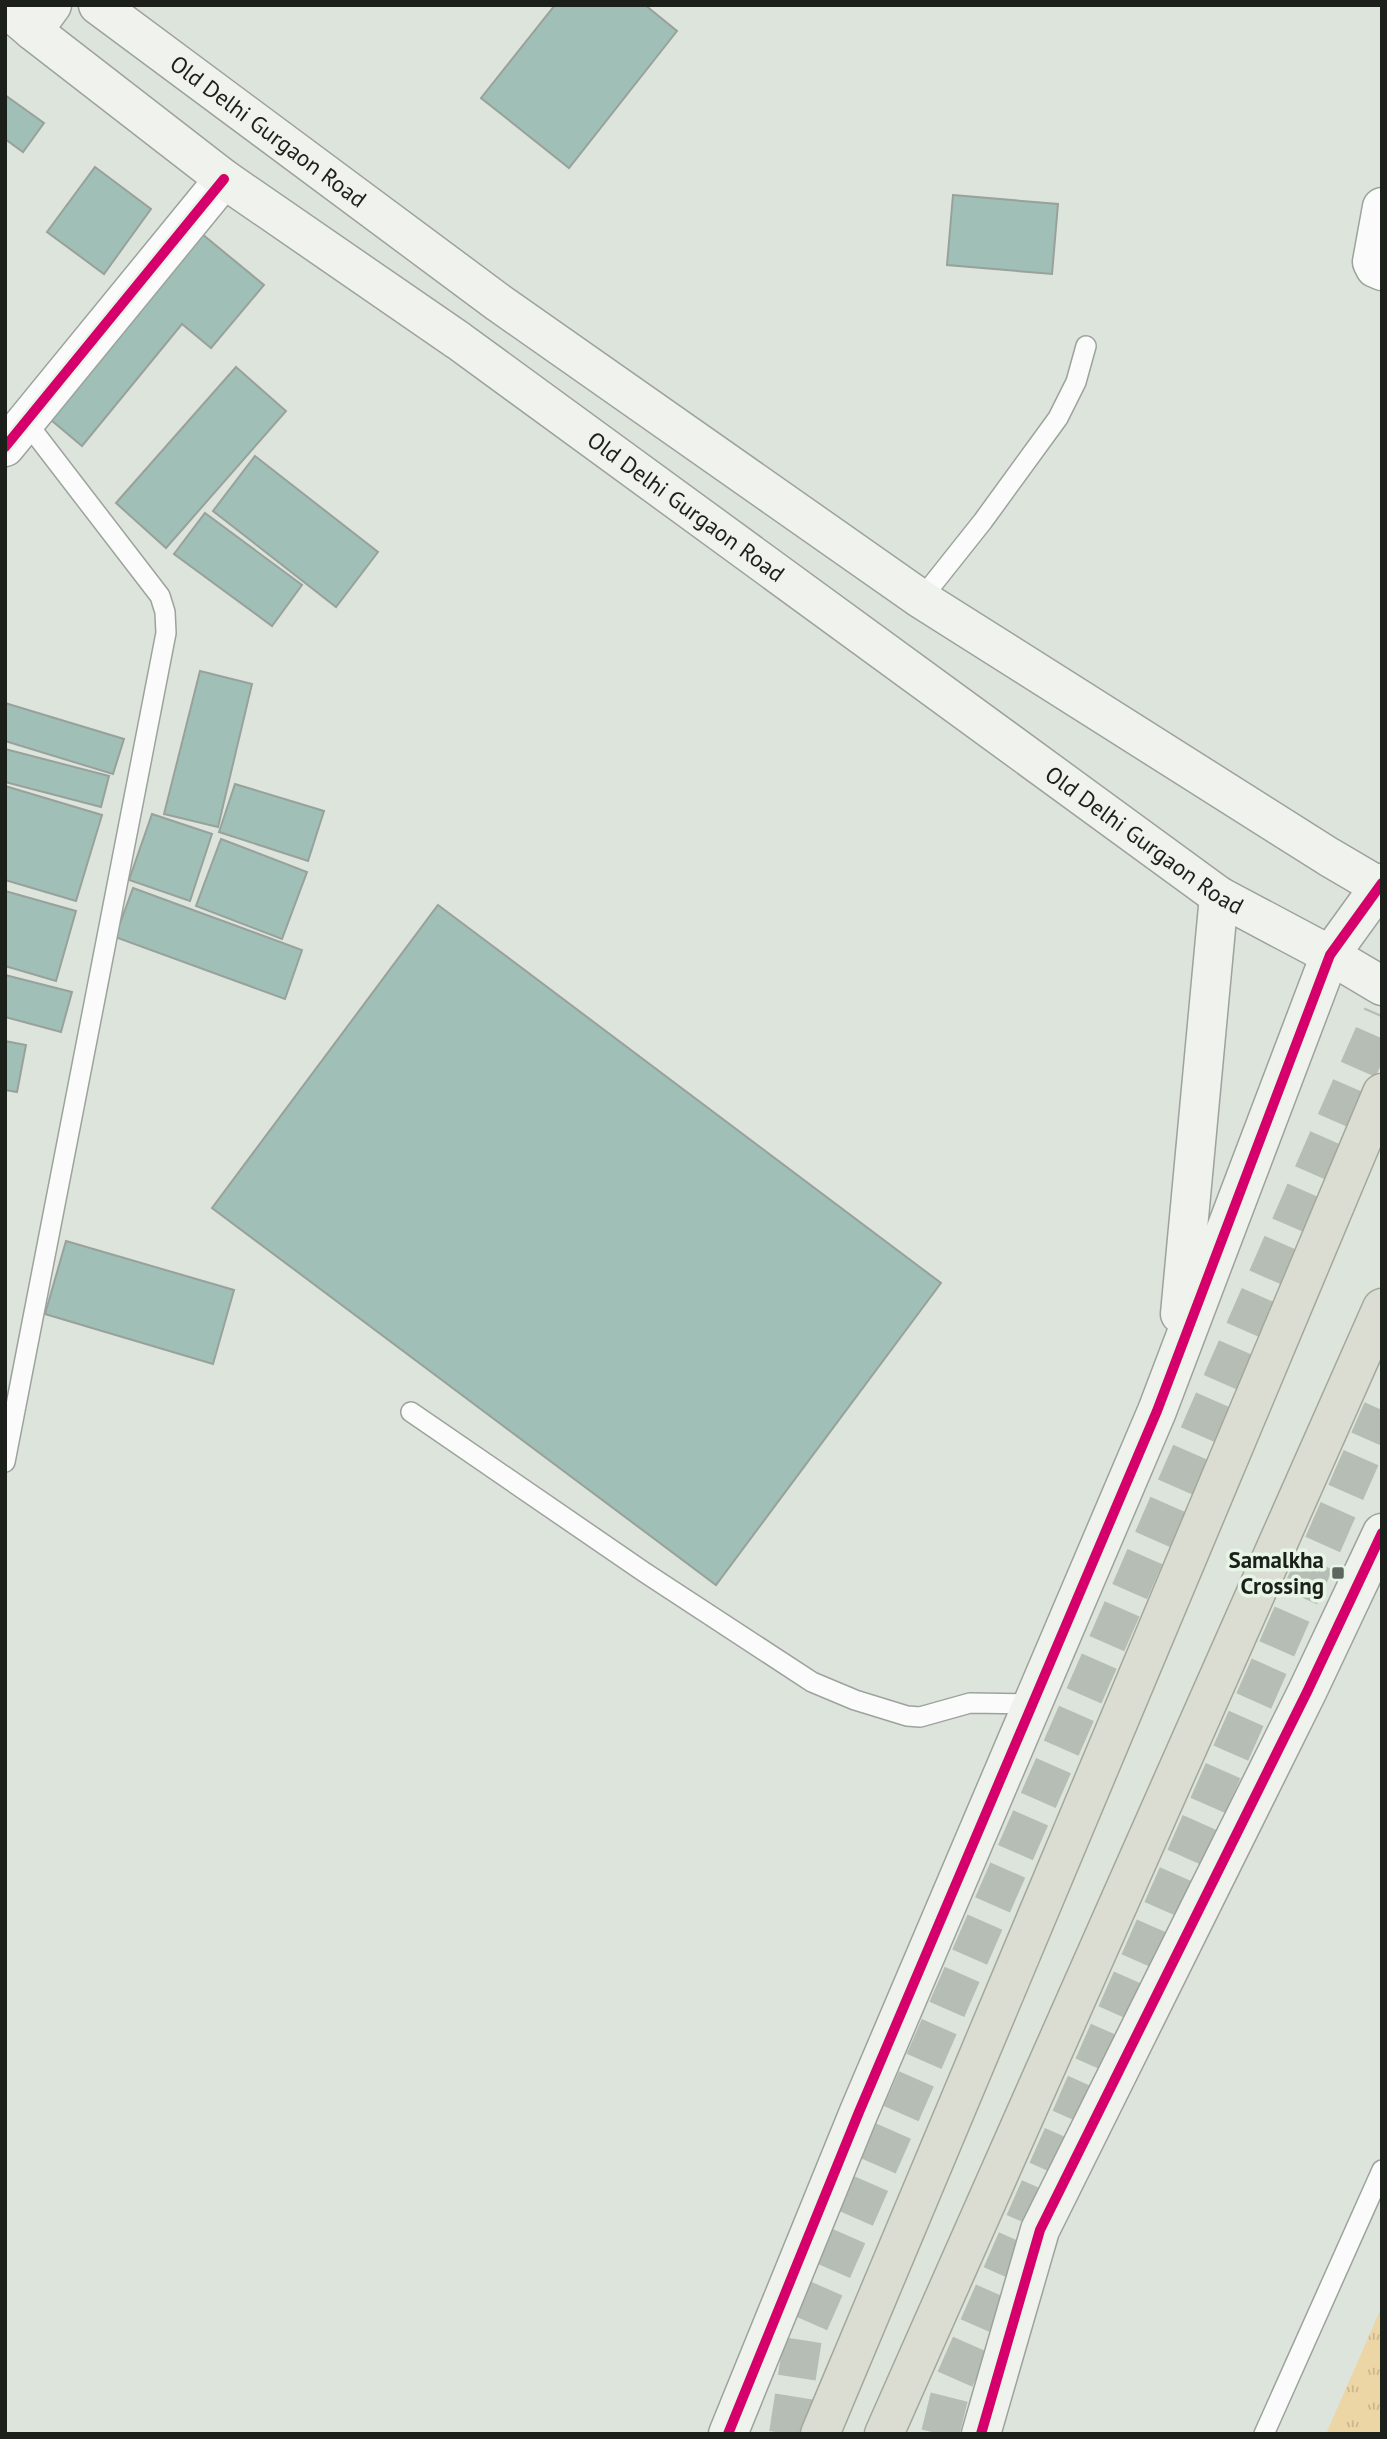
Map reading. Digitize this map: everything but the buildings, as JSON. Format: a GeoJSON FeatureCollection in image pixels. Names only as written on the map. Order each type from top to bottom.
{"type":"FeatureCollection","features":[{"type":"Feature","properties":{"kind":"highway"},"geometry":{"type":"LineString","coordinates":[[820,2434],[1382,1093]]}},
{"type":"Feature","properties":{"kind":"highway"},"geometry":{"type":"LineString","coordinates":[[884,2434],[1382,1308]]}},
{"type":"Feature","properties":{"kind":"main road","name":"Old Delhi Gurgaon Road"},"geometry":{"type":"LineString","coordinates":[[98,5],[499,303],[921,599],[1381,886]]}},
{"type":"Feature","properties":{"kind":"main road","name":"Old Delhi Gurgaon Road"},"geometry":{"type":"LineString","coordinates":[[30,15],[224,179],[459,341],[1219,896],[1330,954],[1382,986]]}},
{"type":"Feature","properties":{"kind":"main road"},"geometry":{"type":"LineString","coordinates":[[727,2434],[859,2112],[1157,1411],[1330,954],[1381,886]]}},
{"type":"Feature","properties":{"kind":"main road"},"geometry":{"type":"LineString","coordinates":[[1157,1411],[1179,1329],[1219,896]]}},
{"type":"Feature","properties":{"kind":"main road"},"geometry":{"type":"LineString","coordinates":[[981,2434],[1040,2230],[1307,1692],[1382,1532]]}},
{"type":"Feature","properties":{"kind":"street"},"geometry":{"type":"LineString","coordinates":[[16,435],[224,179]]}},
{"type":"Feature","properties":{"kind":"street"},"geometry":{"type":"LineString","coordinates":[[1382,207],[1372,262],[1375,268],[1382,271]]}},
{"type":"Feature","properties":{"kind":"lane"},"geometry":{"type":"LineString","coordinates":[[921,599],[983,521],[1058,418],[1076,382],[1086,346]]}},
{"type":"Feature","properties":{"kind":"lane"},"geometry":{"type":"LineString","coordinates":[[5,1462],[166,633],[165,612],[160,596],[16,435]]}},
{"type":"Feature","properties":{"kind":"lane"},"geometry":{"type":"LineString","coordinates":[[411,1412],[643,1573],[812,1682],[855,1700],[907,1716],[920,1717],[970,1703],[1032,1704]]}},
{"type":"Feature","properties":{"kind":"lane"},"geometry":{"type":"LineString","coordinates":[[1264,2434],[1382,2170]]}},
{"type":"Feature","properties":{"kind":"green space"},"geometry":{"type":"Polygon","coordinates":[[[1382,2306],[1382,2434],[1326,2434],[1382,2306]]]}},
{"type":"Feature","properties":{"kind":"tunnel"},"geometry":{"type":"LineString","coordinates":[[788,2434],[803,2338],[1382,1015]]}},
{"type":"Feature","properties":{"kind":"tunnel"},"geometry":{"type":"LineString","coordinates":[[940,2434],[952,2386],[1382,1410]]}},
{"type":"Feature","properties":{"kind":"cycle path"},"geometry":{"type":"LineString","coordinates":[[5,447],[224,179]]}},
{"type":"Feature","properties":{"kind":"cycle path"},"geometry":{"type":"LineString","coordinates":[[728,2434],[859,2112],[1157,1411],[1330,955],[1382,883]]}},
{"type":"Feature","properties":{"kind":"cycle path"},"geometry":{"type":"LineString","coordinates":[[981,2434],[1040,2230],[1307,1692],[1382,1533]]}},
{"type":"Feature","properties":{"kind":"place","name":"Samalkha Crossing"},"geometry":{"type":"Point","coordinates":[1338,1573]}}]}
